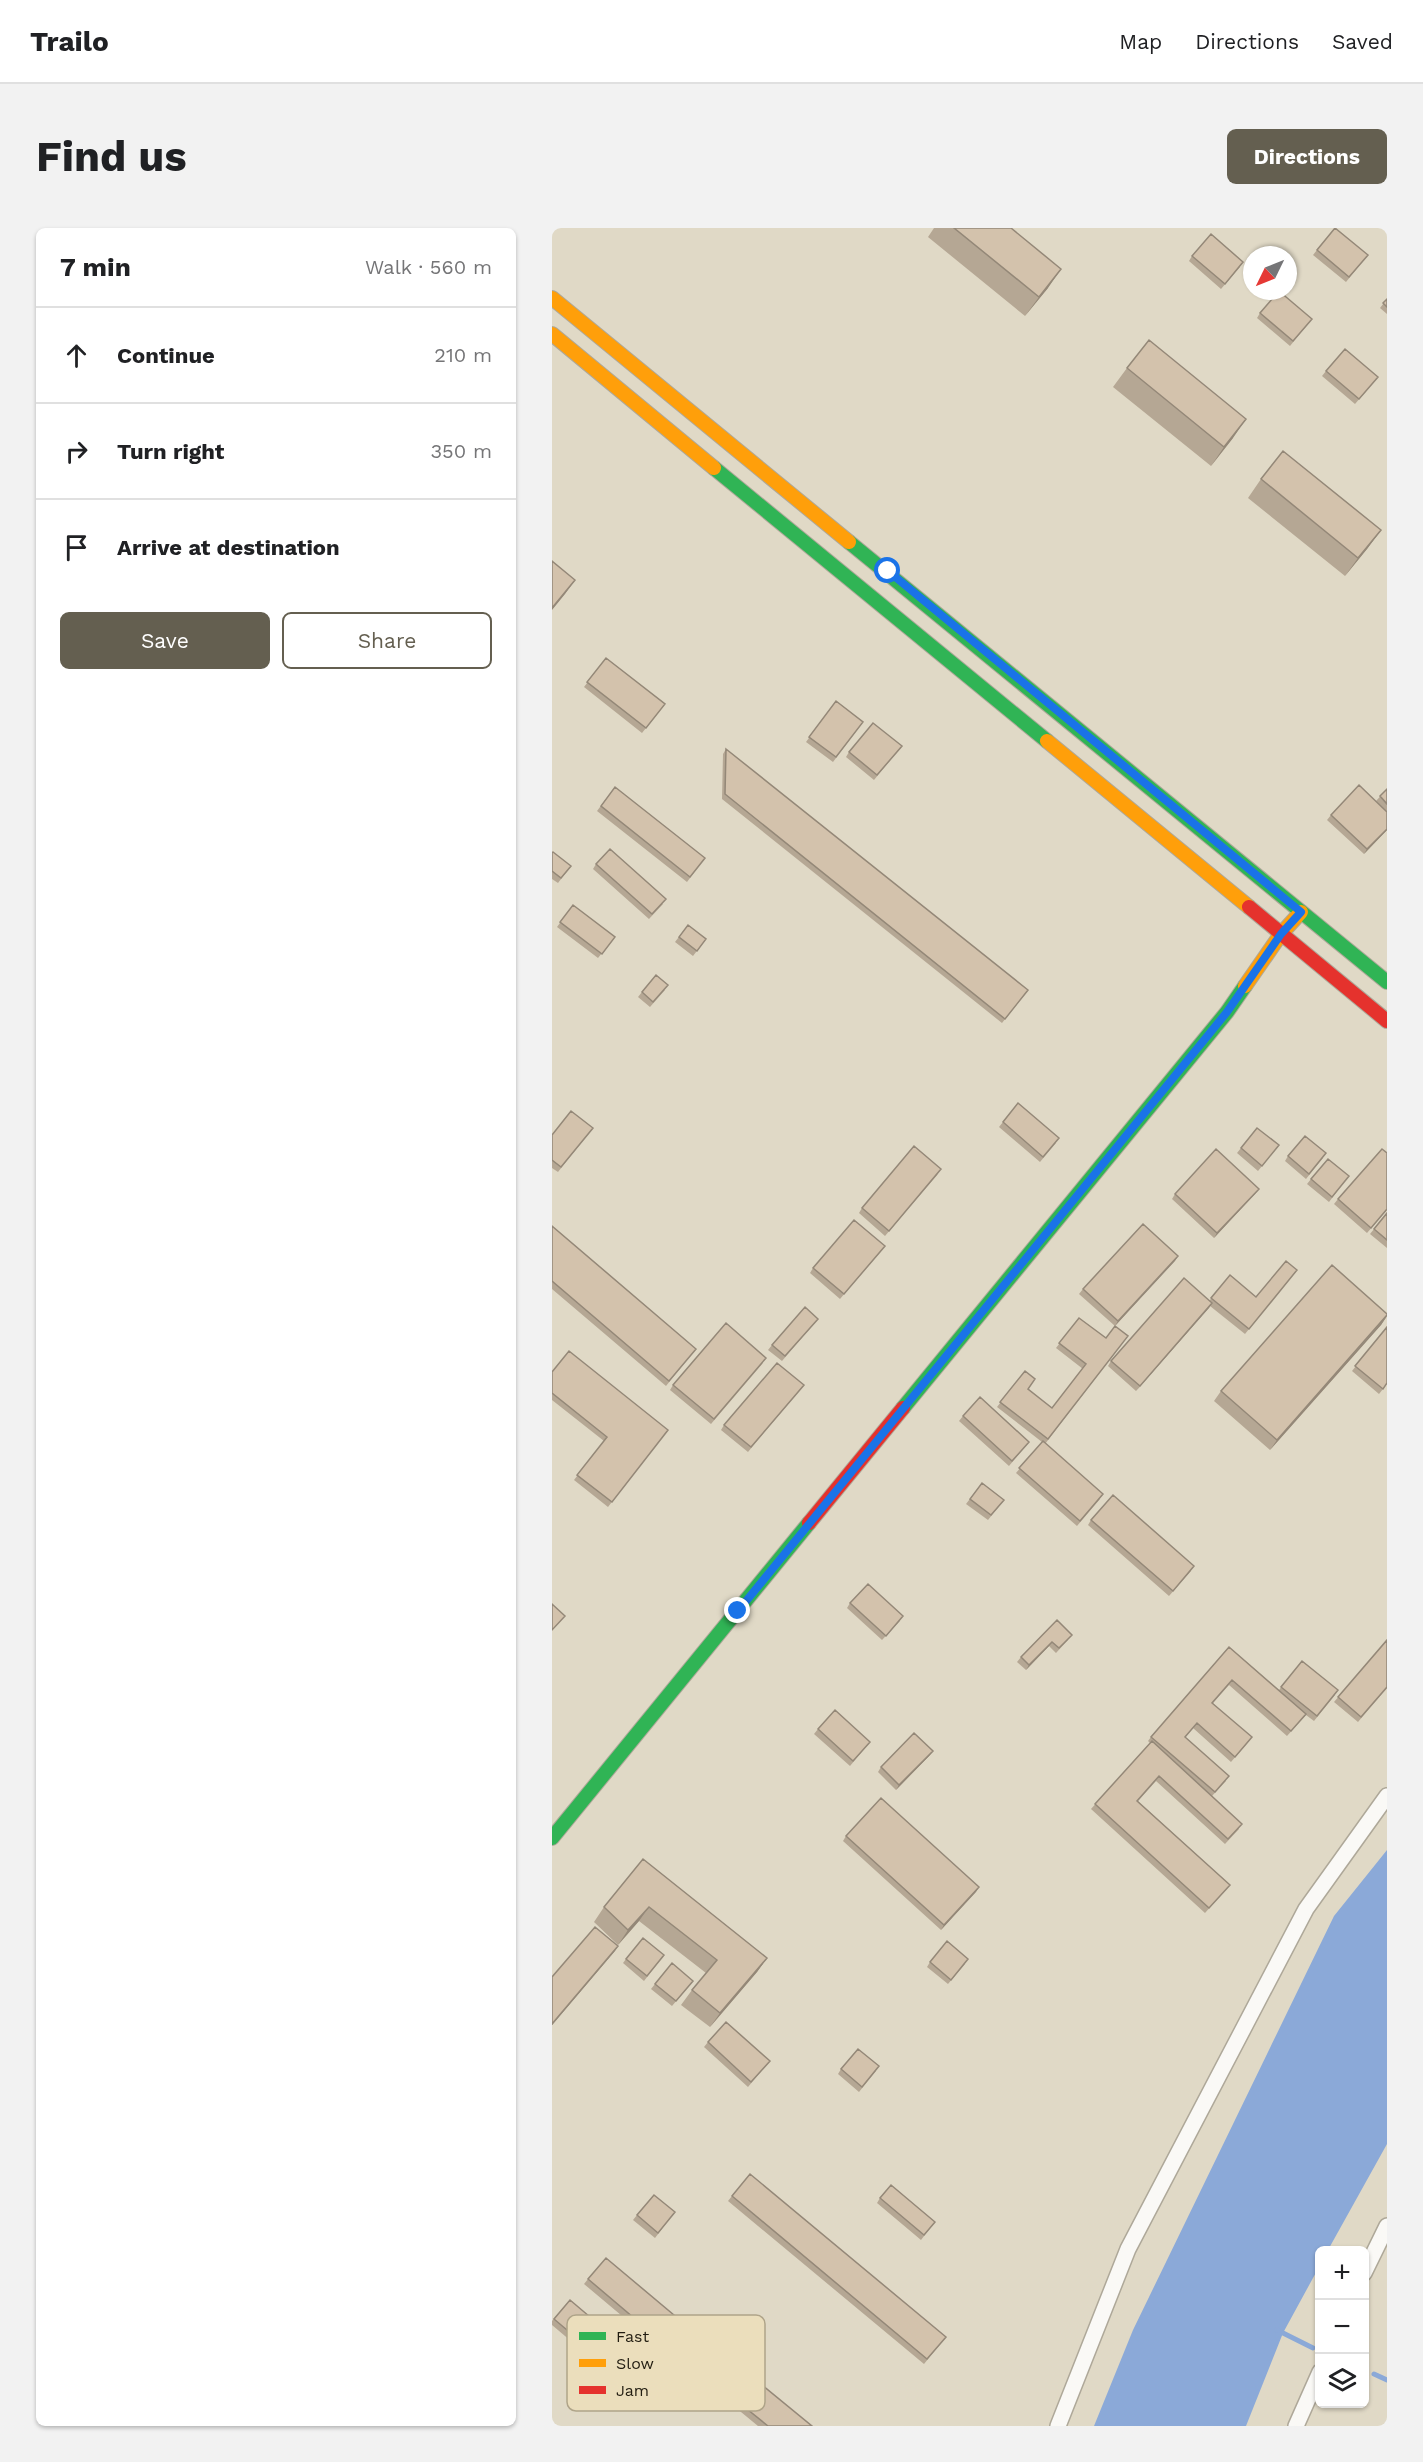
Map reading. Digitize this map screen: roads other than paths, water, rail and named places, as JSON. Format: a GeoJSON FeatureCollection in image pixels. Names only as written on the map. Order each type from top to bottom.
{"type":"FeatureCollection","features":[{"type":"Feature","properties":{"kind":"main road"},"geometry":{"type":"LineString","coordinates":[[552,298],[1387,982]]}},
{"type":"Feature","properties":{"kind":"main road"},"geometry":{"type":"LineString","coordinates":[[552,334],[1387,1021]]}},
{"type":"Feature","properties":{"kind":"main road"},"geometry":{"type":"LineString","coordinates":[[552,1838],[1219,1021],[1281,934],[1301,912]]}},
{"type":"Feature","properties":{"kind":"street"},"geometry":{"type":"LineString","coordinates":[[1058,2426],[1128,2249],[1306,1909],[1387,1796]]}},
{"type":"Feature","properties":{"kind":"street"},"geometry":{"type":"LineString","coordinates":[[1369,2264],[1387,2226]]}},
{"type":"Feature","properties":{"kind":"street"},"geometry":{"type":"LineString","coordinates":[[1296,2426],[1315,2383]]}},
{"type":"Feature","properties":{"kind":"water"},"geometry":{"type":"Polygon","coordinates":[[[1387,1850],[1387,2144],[1330,2246],[1315,2246],[1315,2274],[1283,2333],[1246,2426],[1094,2426],[1133,2330],[1334,1916],[1387,1850]]]}},
{"type":"Feature","properties":{"kind":"waterway"},"geometry":{"type":"LineString","coordinates":[[1277,2330],[1313,2348]]}},
{"type":"Feature","properties":{"kind":"waterway"},"geometry":{"type":"LineString","coordinates":[[1374,2374],[1387,2380]]}}]}
